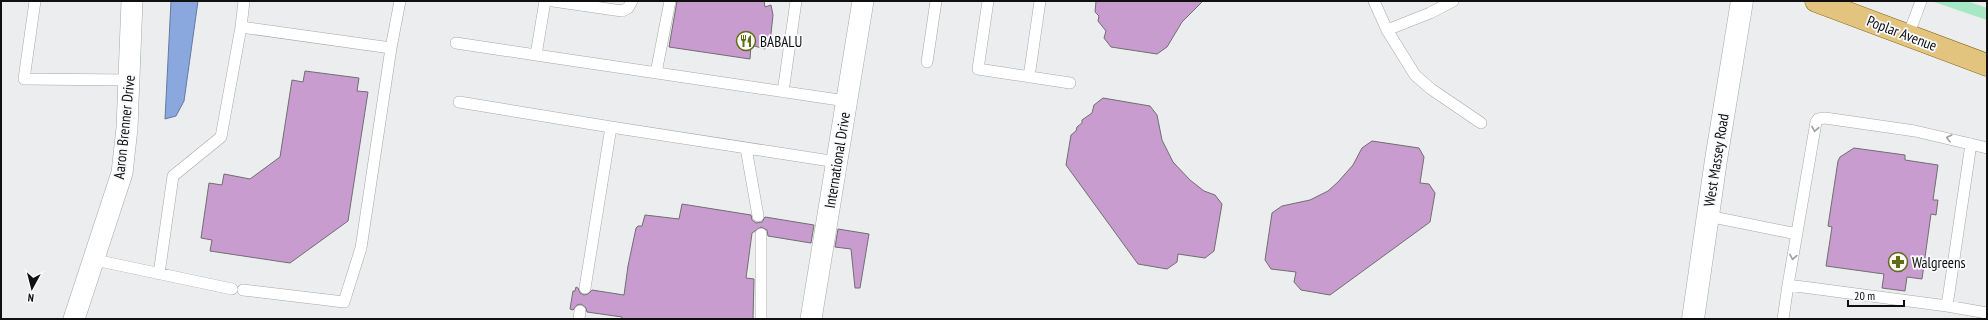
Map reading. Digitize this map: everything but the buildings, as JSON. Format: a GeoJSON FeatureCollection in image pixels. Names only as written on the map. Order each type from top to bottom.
{"type":"FeatureCollection","features":[{"type":"Feature","properties":{"kind":"main road","name":"Poplar Avenue"},"geometry":{"type":"LineString","coordinates":[[1816,1],[1987,65]]}},
{"type":"Feature","properties":{"kind":"street","name":"Aaron Brenner Drive"},"geometry":{"type":"LineString","coordinates":[[74,319],[95,260],[122,173],[129,80],[132,1]]}},
{"type":"Feature","properties":{"kind":"street","name":"International Drive"},"geometry":{"type":"LineString","coordinates":[[812,319],[862,1]]}},
{"type":"Feature","properties":{"kind":"street","name":"West Massey Road"},"geometry":{"type":"LineString","coordinates":[[1692,319],[1742,1]]}},
{"type":"Feature","properties":{"kind":"lane"},"geometry":{"type":"LineString","coordinates":[[35,1],[24,79],[129,80]]}},
{"type":"Feature","properties":{"kind":"lane"},"geometry":{"type":"LineString","coordinates":[[159,274],[173,176],[221,137],[241,27],[244,1]]}},
{"type":"Feature","properties":{"kind":"lane"},"geometry":{"type":"LineString","coordinates":[[95,260],[237,289],[344,302],[361,248],[391,48],[400,1]]}},
{"type":"Feature","properties":{"kind":"lane"},"geometry":{"type":"LineString","coordinates":[[536,55],[545,1]]}},
{"type":"Feature","properties":{"kind":"lane"},"geometry":{"type":"LineString","coordinates":[[553,1],[591,4],[622,11],[628,8],[632,1]]}},
{"type":"Feature","properties":{"kind":"lane"},"geometry":{"type":"LineString","coordinates":[[656,73],[670,1]]}},
{"type":"Feature","properties":{"kind":"lane"},"geometry":{"type":"LineString","coordinates":[[783,92],[796,1]]}},
{"type":"Feature","properties":{"kind":"lane"},"geometry":{"type":"LineString","coordinates":[[927,62],[936,1]]}},
{"type":"Feature","properties":{"kind":"lane"},"geometry":{"type":"LineString","coordinates":[[988,1],[978,69],[1070,83]]}},
{"type":"Feature","properties":{"kind":"lane"},"geometry":{"type":"LineString","coordinates":[[1028,77],[1040,1]]}},
{"type":"Feature","properties":{"kind":"lane"},"geometry":{"type":"LineString","coordinates":[[1374,1],[1387,30],[1415,75],[1432,89],[1481,123]]}},
{"type":"Feature","properties":{"kind":"lane"},"geometry":{"type":"LineString","coordinates":[[1387,30],[1430,13],[1453,1]]}},
{"type":"Feature","properties":{"kind":"lane"},"geometry":{"type":"LineString","coordinates":[[1908,36],[1921,1]]}},
{"type":"Feature","properties":{"kind":"lane"},"geometry":{"type":"LineString","coordinates":[[241,27],[391,48]]}},
{"type":"Feature","properties":{"kind":"lane"},"geometry":{"type":"LineString","coordinates":[[456,43],[846,101]]}},
{"type":"Feature","properties":{"kind":"lane"},"geometry":{"type":"LineString","coordinates":[[459,102],[836,162]]}},
{"type":"Feature","properties":{"kind":"lane"},"geometry":{"type":"LineString","coordinates":[[1783,319],[1816,122],[1818,119],[1825,118],[1915,131],[1987,148]]}},
{"type":"Feature","properties":{"kind":"lane"},"geometry":{"type":"LineString","coordinates":[[585,288],[611,127]]}},
{"type":"Feature","properties":{"kind":"lane"},"geometry":{"type":"LineString","coordinates":[[1947,306],[1971,144]]}},
{"type":"Feature","properties":{"kind":"lane"},"geometry":{"type":"LineString","coordinates":[[746,148],[758,216]]}},
{"type":"Feature","properties":{"kind":"lane"},"geometry":{"type":"LineString","coordinates":[[1708,216],[1797,234]]}},
{"type":"Feature","properties":{"kind":"lane"},"geometry":{"type":"LineString","coordinates":[[761,234],[761,319]]}},
{"type":"Feature","properties":{"kind":"lane"},"geometry":{"type":"LineString","coordinates":[[1788,285],[1947,306],[1987,313]]}},
{"type":"Feature","properties":{"kind":"green space"},"geometry":{"type":"Polygon","coordinates":[[[1967,1],[1987,8],[1987,20],[1934,2],[1967,1]]]}},
{"type":"Feature","properties":{"kind":"water"},"geometry":{"type":"Polygon","coordinates":[[[171,1],[198,1],[184,101],[176,116],[165,119],[171,1]]]}},
{"type":"Feature","properties":{"kind":"place","name":"BABALU"},"geometry":{"type":"Point","coordinates":[746,41]}},
{"type":"Feature","properties":{"kind":"place","name":"Walgreens"},"geometry":{"type":"Point","coordinates":[1898,262]}}]}
